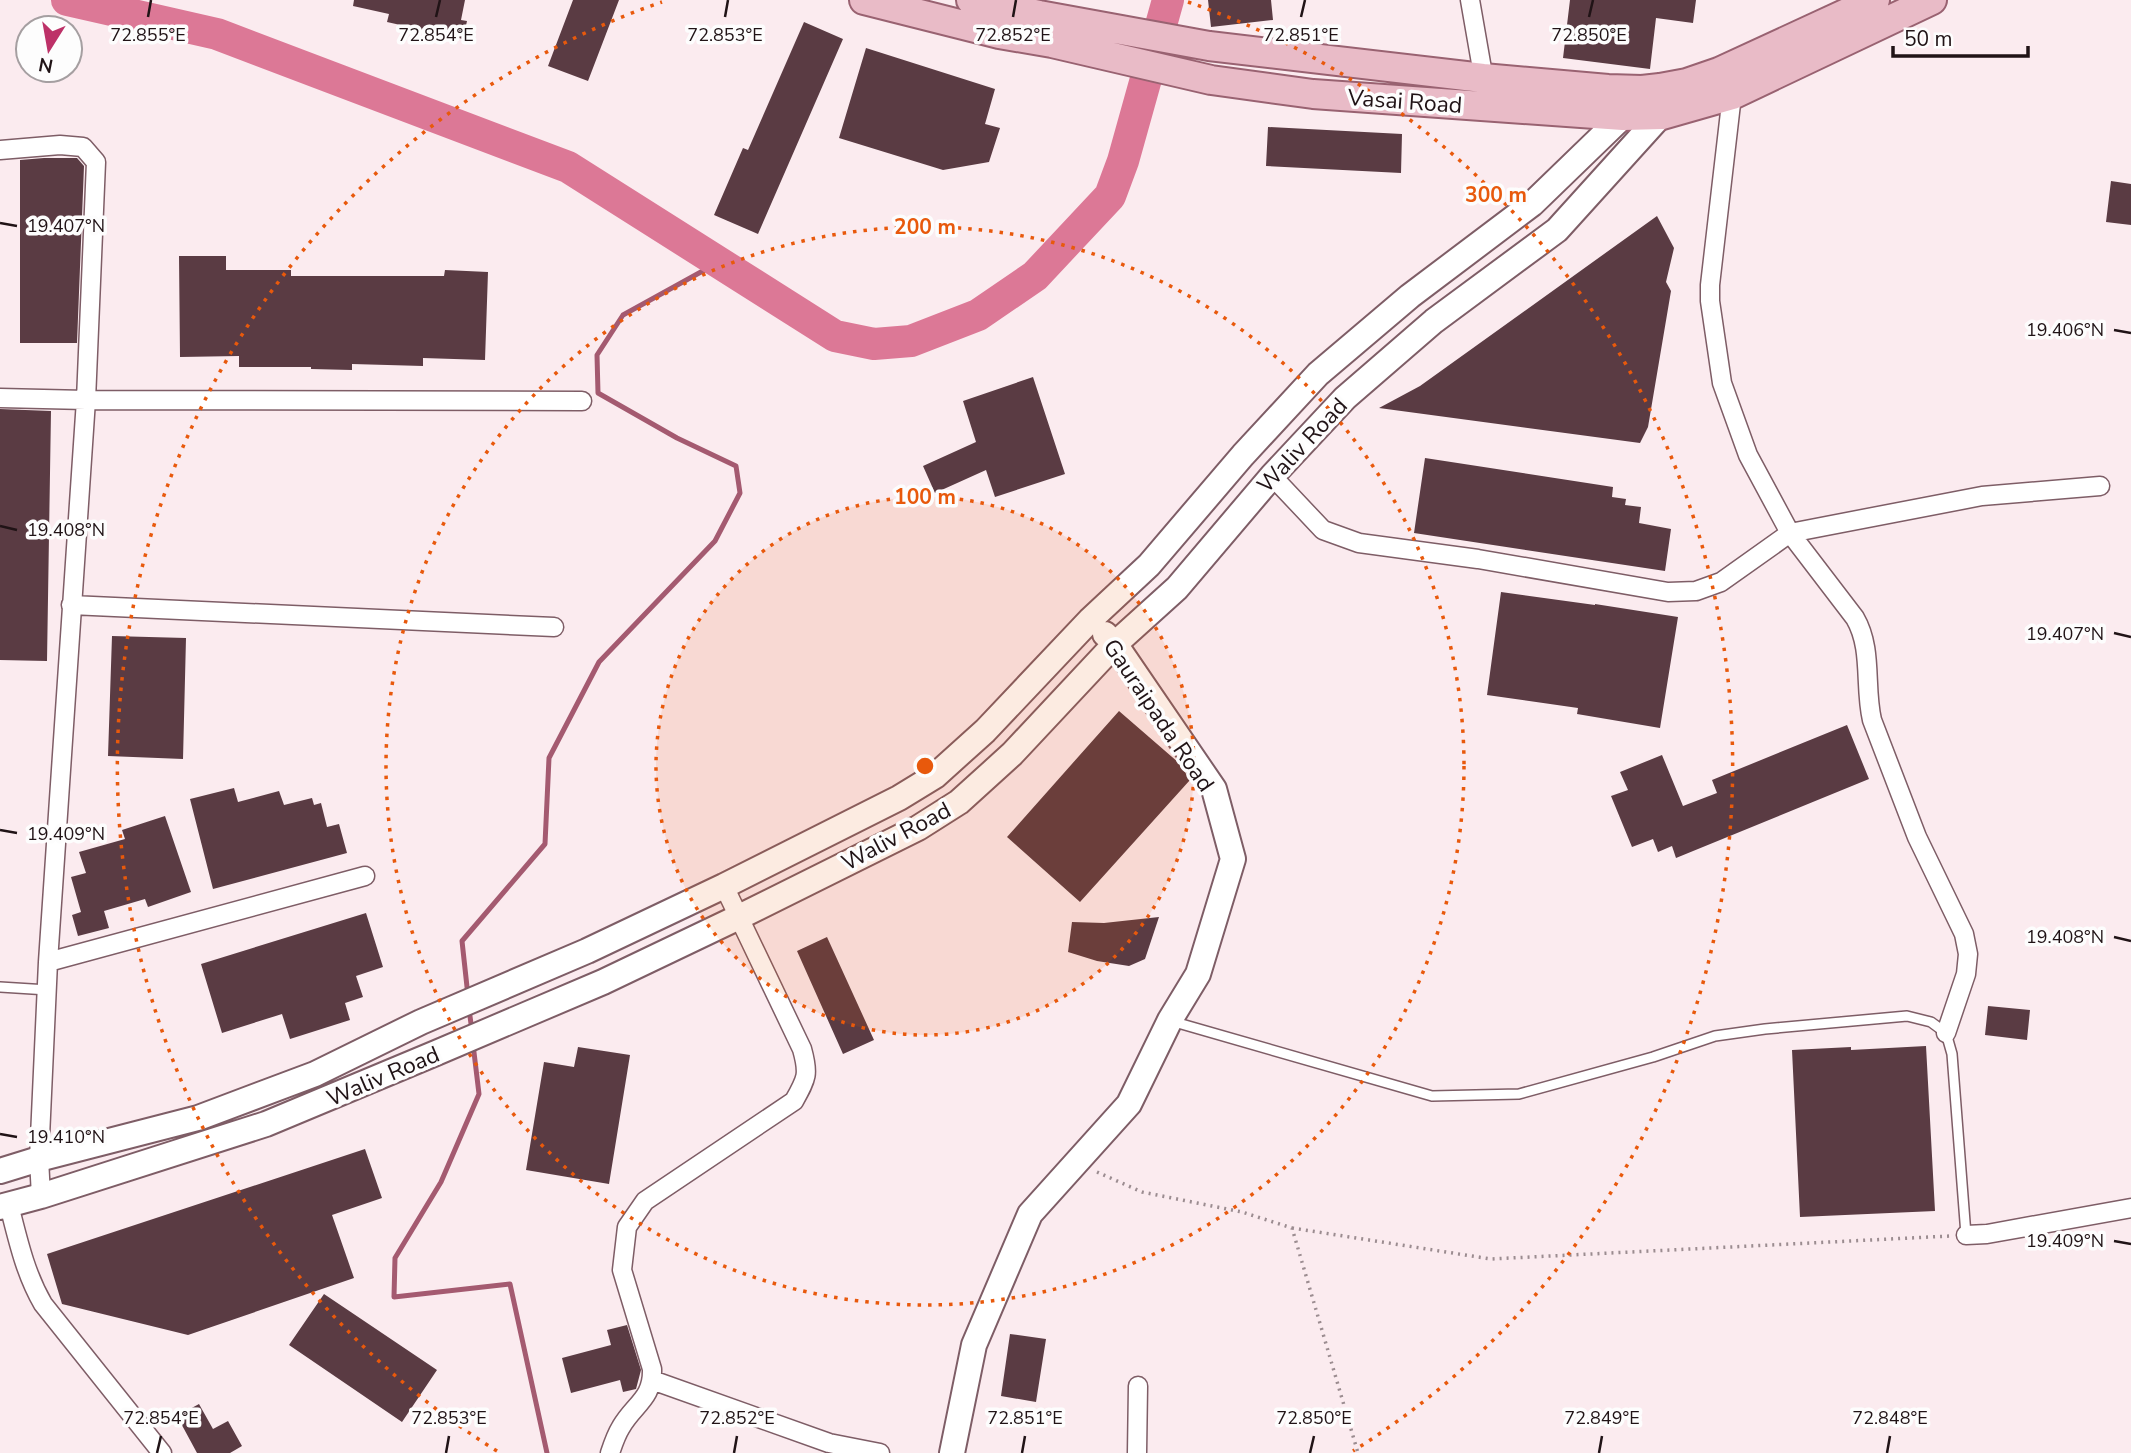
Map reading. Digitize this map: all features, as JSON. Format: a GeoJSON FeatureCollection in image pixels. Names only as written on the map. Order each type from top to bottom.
{"type":"FeatureCollection","features":[{"type":"Feature","properties":{"kind":"main road","name":"Vasai Road"},"geometry":{"type":"LineString","coordinates":[[864,0],[999,34],[1046,23],[1209,46],[1483,78],[1642,90],[1687,83],[1719,72],[1875,0]]}},
{"type":"Feature","properties":{"kind":"main road","name":"Vasai Road"},"geometry":{"type":"LineString","coordinates":[[971,0],[1211,80],[1313,94],[1623,116],[1662,115],[1732,95],[1932,0]]}},
{"type":"Feature","properties":{"kind":"main road","name":"Waliv Road"},"geometry":{"type":"LineString","coordinates":[[5,1206],[267,1124],[461,1043],[603,982],[739,917],[918,828],[959,802],[1012,754],[1115,644],[1177,588],[1272,476],[1355,389],[1434,321],[1557,230],[1662,115],[1687,83]]}},
{"type":"Feature","properties":{"kind":"main road","name":"Waliv Road"},"geometry":{"type":"LineString","coordinates":[[0,1171],[198,1118],[315,1074],[724,886],[899,798],[935,776],[985,731],[1090,620],[1149,565],[1243,455],[1318,374],[1410,296],[1532,204],[1623,116],[1642,90]]}},
{"type":"Feature","properties":{"kind":"main road","name":"Gauraipada Road"},"geometry":{"type":"LineString","coordinates":[[952,1453],[974,1345],[1030,1214],[1129,1104],[1170,1020],[1198,974],[1233,859],[1214,789],[1115,644],[1090,620]]}},
{"type":"Feature","properties":{"kind":"street"},"geometry":{"type":"LineString","coordinates":[[1470,0],[1488,107]]}},
{"type":"Feature","properties":{"kind":"street"},"geometry":{"type":"LineString","coordinates":[[1732,95],[1710,285],[1722,383],[1748,455],[1790,533],[1863,632],[1868,703],[1872,720],[1917,837],[1964,934],[1968,954],[1966,974],[1946,1034]]}},
{"type":"Feature","properties":{"kind":"street"},"geometry":{"type":"LineString","coordinates":[[0,150],[60,145],[83,147],[96,162],[86,400],[48,962],[39,1159],[41,1196]]}},
{"type":"Feature","properties":{"kind":"street"},"geometry":{"type":"LineString","coordinates":[[0,398],[582,401]]}},
{"type":"Feature","properties":{"kind":"street"},"geometry":{"type":"LineString","coordinates":[[1272,476],[1323,530],[1359,543],[1479,559],[1668,592],[1696,591],[1721,582],[1790,533],[1982,496],[2100,486]]}},
{"type":"Feature","properties":{"kind":"street"},"geometry":{"type":"LineString","coordinates":[[71,605],[554,627]]}},
{"type":"Feature","properties":{"kind":"street"},"geometry":{"type":"LineString","coordinates":[[48,962],[365,876]]}},
{"type":"Feature","properties":{"kind":"street"},"geometry":{"type":"LineString","coordinates":[[610,1453],[622,1425],[648,1394],[652,1380],[652,1369],[622,1270],[627,1227],[645,1201],[794,1101],[808,1069],[802,1049],[724,886]]}},
{"type":"Feature","properties":{"kind":"street"},"geometry":{"type":"LineString","coordinates":[[5,1206],[31,1283],[43,1304],[162,1453]]}},
{"type":"Feature","properties":{"kind":"street"},"geometry":{"type":"LineString","coordinates":[[1966,1235],[1987,1234],[2131,1208]]}},
{"type":"Feature","properties":{"kind":"street"},"geometry":{"type":"LineString","coordinates":[[652,1380],[829,1443],[880,1453]]}},
{"type":"Feature","properties":{"kind":"street"},"geometry":{"type":"LineString","coordinates":[[1137,1453],[1138,1386]]}},
{"type":"Feature","properties":{"kind":"lane"},"geometry":{"type":"LineString","coordinates":[[0,987],[48,990]]}},
{"type":"Feature","properties":{"kind":"lane"},"geometry":{"type":"LineString","coordinates":[[1170,1020],[1432,1096],[1519,1094],[1653,1057],[1715,1036],[1907,1016],[1931,1022],[1946,1034],[1952,1054],[1966,1235]]}},
{"type":"Feature","properties":{"kind":"path"},"geometry":{"type":"LineString","coordinates":[[1076,1162],[1142,1192],[1242,1212],[1292,1228],[1490,1259],[1966,1235]]}},
{"type":"Feature","properties":{"kind":"path"},"geometry":{"type":"LineString","coordinates":[[1292,1228],[1358,1453]]}},
{"type":"Feature","properties":{"kind":"building"},"geometry":{"type":"Polygon","coordinates":[[[354,0],[465,0],[461,20],[467,21],[463,39],[387,22],[389,14],[353,6],[354,0]]]}},
{"type":"Feature","properties":{"kind":"building"},"geometry":{"type":"Polygon","coordinates":[[[573,0],[619,0],[588,81],[548,66],[573,0]]]}},
{"type":"Feature","properties":{"kind":"building"},"geometry":{"type":"Polygon","coordinates":[[[1208,0],[1271,0],[1273,20],[1211,27],[1208,0]]]}},
{"type":"Feature","properties":{"kind":"building"},"geometry":{"type":"Polygon","coordinates":[[[1570,0],[1696,0],[1693,23],[1656,18],[1650,69],[1563,58],[1570,0]]]}},
{"type":"Feature","properties":{"kind":"building"},"geometry":{"type":"Polygon","coordinates":[[[804,22],[843,39],[758,234],[714,215],[743,148],[748,150],[804,22]]]}},
{"type":"Feature","properties":{"kind":"building"},"geometry":{"type":"Polygon","coordinates":[[[866,48],[995,89],[985,124],[1000,128],[989,162],[943,170],[839,138],[866,48]]]}},
{"type":"Feature","properties":{"kind":"building"},"geometry":{"type":"Polygon","coordinates":[[[1268,127],[1402,134],[1401,173],[1266,166],[1268,127]]]}},
{"type":"Feature","properties":{"kind":"building"},"geometry":{"type":"Polygon","coordinates":[[[77,158],[84,166],[77,343],[20,343],[20,160],[77,158]]]}},
{"type":"Feature","properties":{"kind":"building"},"geometry":{"type":"Polygon","coordinates":[[[2111,181],[2131,184],[2131,225],[2106,222],[2111,181]]]}},
{"type":"Feature","properties":{"kind":"building"},"geometry":{"type":"Polygon","coordinates":[[[1657,216],[1674,248],[1666,282],[1671,291],[1648,427],[1640,443],[1379,408],[1420,386],[1657,216]]]}},
{"type":"Feature","properties":{"kind":"building"},"geometry":{"type":"Polygon","coordinates":[[[179,256],[226,256],[226,270],[291,270],[291,276],[444,276],[445,270],[488,272],[485,360],[423,358],[423,366],[352,364],[352,370],[239,367],[239,356],[180,357],[179,256]]]}},
{"type":"Feature","properties":{"kind":"building"},"geometry":{"type":"Polygon","coordinates":[[[1033,377],[1065,474],[995,497],[986,470],[935,493],[923,466],[976,442],[963,401],[1033,377]]]}},
{"type":"Feature","properties":{"kind":"building"},"geometry":{"type":"Polygon","coordinates":[[[0,409],[51,411],[47,661],[0,660],[0,409]]]}},
{"type":"Feature","properties":{"kind":"building"},"geometry":{"type":"Polygon","coordinates":[[[1425,458],[1613,487],[1612,497],[1626,499],[1625,505],[1641,507],[1639,523],[1671,529],[1665,571],[1414,533],[1425,458]]]}},
{"type":"Feature","properties":{"kind":"building"},"geometry":{"type":"Polygon","coordinates":[[[1501,592],[1678,617],[1660,728],[1577,714],[1578,708],[1487,695],[1501,592]]]}},
{"type":"Feature","properties":{"kind":"building"},"geometry":{"type":"Polygon","coordinates":[[[112,636],[186,638],[183,759],[108,756],[112,636]]]}},
{"type":"Feature","properties":{"kind":"building"},"geometry":{"type":"Polygon","coordinates":[[[1119,711],[1179,763],[1190,780],[1080,902],[1007,837],[1119,711]]]}},
{"type":"Feature","properties":{"kind":"building"},"geometry":{"type":"Polygon","coordinates":[[[1847,725],[1869,779],[1676,858],[1672,846],[1658,852],[1653,839],[1632,847],[1611,796],[1628,790],[1620,772],[1662,755],[1683,806],[1717,793],[1712,780],[1847,725]]]}},
{"type":"Feature","properties":{"kind":"building"},"geometry":{"type":"Polygon","coordinates":[[[234,788],[238,802],[279,791],[284,805],[312,798],[314,805],[321,803],[327,827],[339,824],[347,853],[213,889],[190,799],[234,788]]]}},
{"type":"Feature","properties":{"kind":"building"},"geometry":{"type":"Polygon","coordinates":[[[165,816],[191,892],[148,907],[145,899],[104,911],[109,928],[78,936],[72,915],[81,912],[71,877],[86,873],[79,852],[125,839],[122,830],[165,816]]]}},
{"type":"Feature","properties":{"kind":"building"},"geometry":{"type":"Polygon","coordinates":[[[366,913],[383,967],[356,976],[363,997],[345,1003],[350,1020],[290,1039],[282,1014],[222,1033],[201,964],[366,913]]]}},
{"type":"Feature","properties":{"kind":"building"},"geometry":{"type":"Polygon","coordinates":[[[1159,917],[1145,959],[1129,966],[1097,961],[1068,952],[1072,922],[1104,923],[1159,917]]]}},
{"type":"Feature","properties":{"kind":"building"},"geometry":{"type":"Polygon","coordinates":[[[827,937],[874,1040],[843,1054],[797,951],[827,937]]]}},
{"type":"Feature","properties":{"kind":"building"},"geometry":{"type":"Polygon","coordinates":[[[1988,1006],[2030,1010],[2027,1040],[1985,1035],[1988,1006]]]}},
{"type":"Feature","properties":{"kind":"building"},"geometry":{"type":"Polygon","coordinates":[[[1926,1046],[1935,1211],[1800,1217],[1792,1050],[1926,1046]]]}},
{"type":"Feature","properties":{"kind":"building"},"geometry":{"type":"Polygon","coordinates":[[[578,1047],[630,1055],[609,1184],[526,1170],[544,1062],[574,1067],[578,1047]]]}},
{"type":"Feature","properties":{"kind":"building"},"geometry":{"type":"Polygon","coordinates":[[[365,1149],[382,1198],[332,1215],[354,1278],[188,1335],[62,1304],[47,1254],[365,1149]]]}},
{"type":"Feature","properties":{"kind":"building"},"geometry":{"type":"Polygon","coordinates":[[[324,1294],[437,1370],[402,1422],[289,1345],[324,1294]]]}},
{"type":"Feature","properties":{"kind":"building"},"geometry":{"type":"Polygon","coordinates":[[[627,1325],[641,1370],[636,1389],[623,1392],[620,1380],[571,1393],[562,1358],[611,1345],[607,1330],[627,1325]]]}},
{"type":"Feature","properties":{"kind":"building"},"geometry":{"type":"Polygon","coordinates":[[[1010,1334],[1046,1339],[1036,1402],[1001,1396],[1010,1334]]]}},
{"type":"Feature","properties":{"kind":"building"},"geometry":{"type":"Polygon","coordinates":[[[199,1404],[213,1429],[228,1421],[242,1446],[230,1453],[197,1453],[177,1416],[199,1404]]]}},
{"type":"Feature","properties":{"kind":"waterway"},"geometry":{"type":"LineString","coordinates":[[67,0],[217,34],[568,167],[835,336],[874,344],[911,341],[978,315],[1035,276],[1110,196],[1123,161],[1168,0]]}},
{"type":"Feature","properties":{"kind":"waterway"},"geometry":{"type":"LineString","coordinates":[[468,996],[462,941],[545,844],[549,758],[599,662],[715,541],[740,493],[736,466],[677,438],[598,393],[597,355],[623,315],[719,262]]}},
{"type":"Feature","properties":{"kind":"waterway"},"geometry":{"type":"LineString","coordinates":[[469,1009],[472,1031]]}},
{"type":"Feature","properties":{"kind":"waterway"},"geometry":{"type":"LineString","coordinates":[[473,1044],[479,1094],[441,1182],[395,1258],[394,1297],[510,1284],[547,1453]]}}]}
